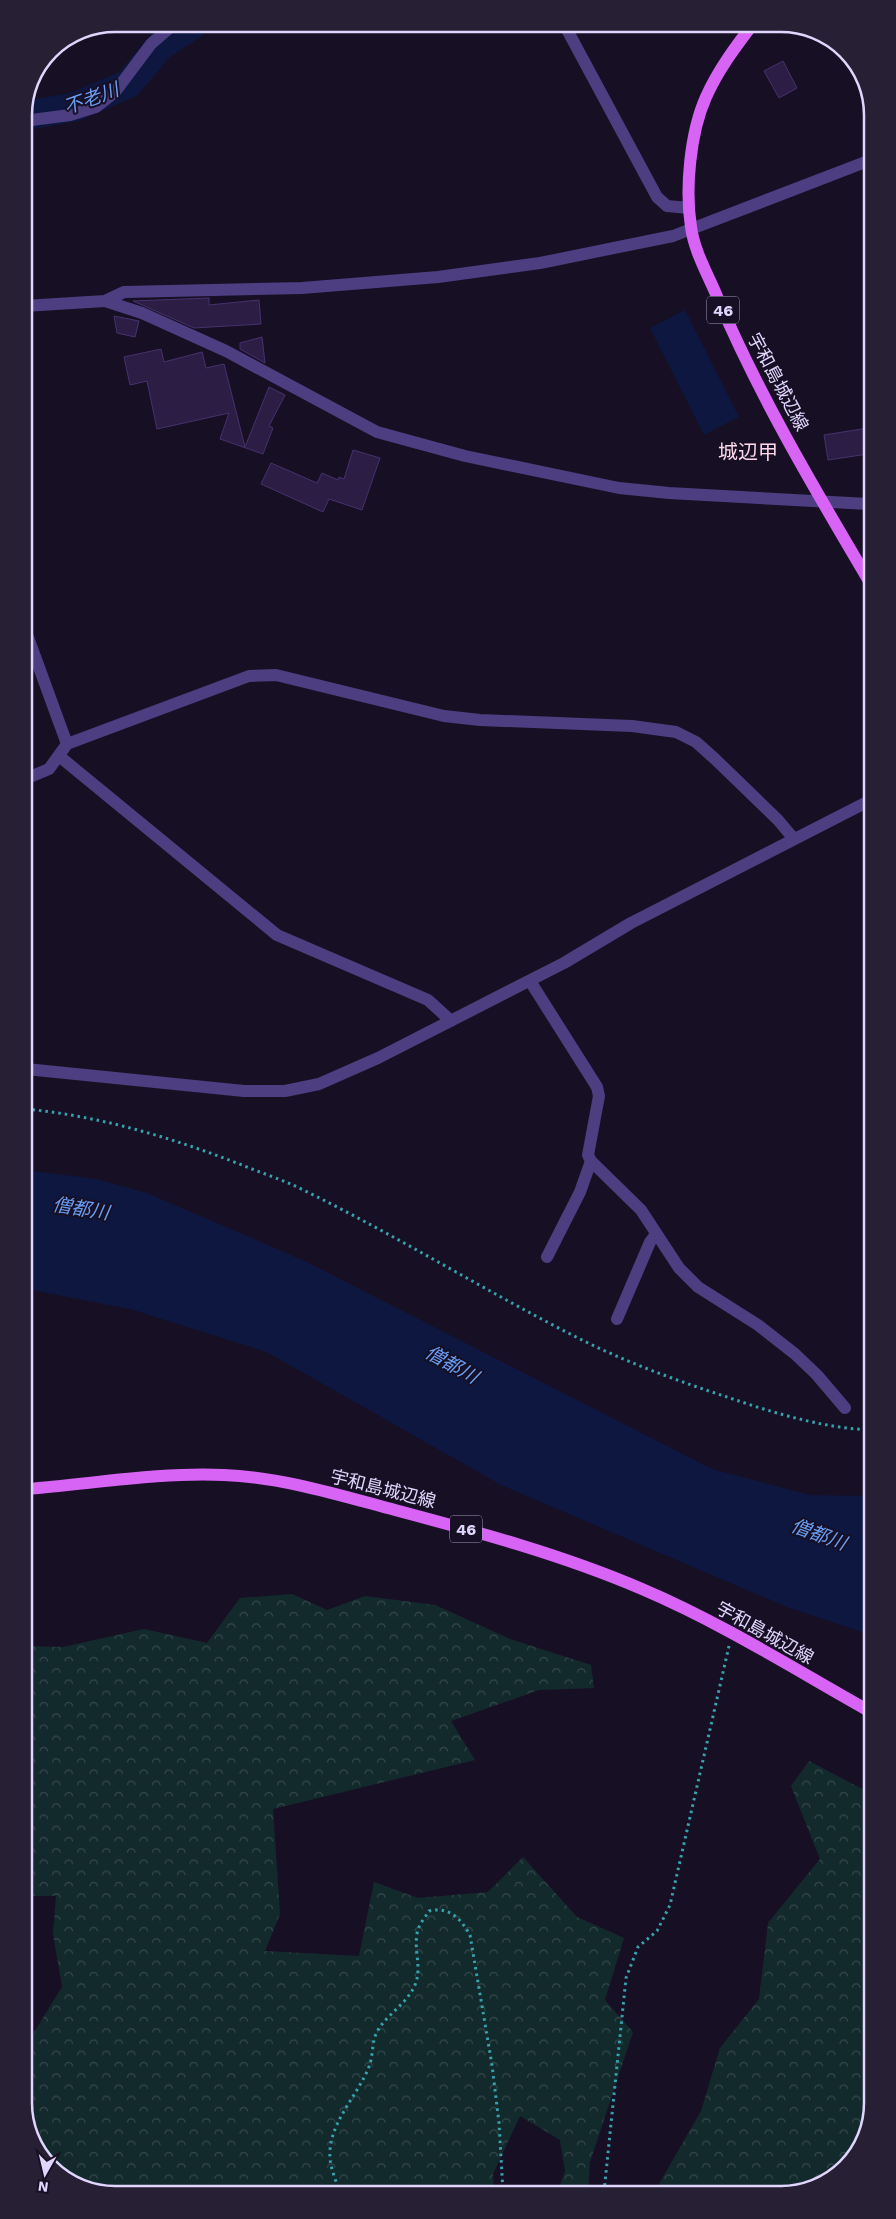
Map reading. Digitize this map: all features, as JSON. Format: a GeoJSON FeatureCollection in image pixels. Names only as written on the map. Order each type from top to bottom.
{"type":"FeatureCollection","features":[{"type":"Feature","properties":{"kind":"main road","name":"宇和島城辺線"},"geometry":{"type":"LineString","coordinates":[[746,33],[733,50],[706,97],[696,133],[689,179],[691,229],[740,349],[823,503],[864,573]]}},
{"type":"Feature","properties":{"kind":"main road","name":"宇和島城辺線"},"geometry":{"type":"LineString","coordinates":[[32,1489],[173,1476],[224,1475],[271,1480],[368,1502],[470,1530],[570,1562],[643,1589],[732,1633],[864,1708]]}},
{"type":"Feature","properties":{"kind":"street"},"geometry":{"type":"LineString","coordinates":[[33,119],[70,115],[96,106],[115,92],[151,44],[165,32]]}},
{"type":"Feature","properties":{"kind":"street"},"geometry":{"type":"LineString","coordinates":[[569,33],[657,197],[668,206],[689,208]]}},
{"type":"Feature","properties":{"kind":"street"},"geometry":{"type":"LineString","coordinates":[[105,301],[124,292],[302,288],[447,275],[540,263],[673,236],[864,162]]}},
{"type":"Feature","properties":{"kind":"street"},"geometry":{"type":"LineString","coordinates":[[33,305],[105,301],[142,313],[226,351],[378,432],[412,443],[619,488],[669,493],[864,504]]}},
{"type":"Feature","properties":{"kind":"street"},"geometry":{"type":"LineString","coordinates":[[33,650],[67,744]]}},
{"type":"Feature","properties":{"kind":"street"},"geometry":{"type":"LineString","coordinates":[[33,776],[49,769],[67,744],[249,676],[276,675],[444,716],[480,720],[632,726],[676,732],[696,742],[715,759],[778,820],[794,839]]}},
{"type":"Feature","properties":{"kind":"street"},"geometry":{"type":"LineString","coordinates":[[60,756],[277,935],[428,1000],[451,1021]]}},
{"type":"Feature","properties":{"kind":"street"},"geometry":{"type":"LineString","coordinates":[[33,1070],[244,1091],[285,1091],[319,1084],[378,1058],[530,981],[630,923],[864,804]]}},
{"type":"Feature","properties":{"kind":"street"},"geometry":{"type":"LineString","coordinates":[[530,981],[597,1087],[599,1096],[588,1155],[591,1162],[641,1210],[679,1268],[698,1287],[758,1325],[795,1354],[817,1375],[845,1408]]}},
{"type":"Feature","properties":{"kind":"street"},"geometry":{"type":"LineString","coordinates":[[547,1257],[580,1192],[591,1162]]}},
{"type":"Feature","properties":{"kind":"street"},"geometry":{"type":"LineString","coordinates":[[617,1319],[650,1242],[656,1234]]}},
{"type":"Feature","properties":{"kind":"path"},"geometry":{"type":"LineString","coordinates":[[32,1110],[124,1125],[214,1154],[300,1189],[388,1234],[579,1339],[633,1364],[695,1387],[797,1418],[864,1430]]}},
{"type":"Feature","properties":{"kind":"path"},"geometry":{"type":"LineString","coordinates":[[605,2186],[626,1978],[638,1947],[657,1931],[670,1906],[732,1633]]}},
{"type":"Feature","properties":{"kind":"path"},"geometry":{"type":"LineString","coordinates":[[337,2186],[330,2163],[332,2140],[341,2117],[357,2092],[370,2064],[376,2033],[390,2015],[404,2004],[415,1986],[419,1967],[416,1944],[419,1928],[429,1911],[438,1909],[451,1913],[463,1921],[470,1934],[492,2065],[499,2123],[503,2186]]}},
{"type":"Feature","properties":{"kind":"green space"},"geometry":{"type":"Polygon","coordinates":[[[292,1594],[327,1610],[365,1596],[435,1605],[510,1639],[591,1665],[594,1688],[539,1690],[451,1721],[475,1760],[273,1809],[280,1914],[265,1951],[359,1956],[374,1882],[418,1898],[488,1892],[523,1857],[577,1917],[624,1938],[605,2000],[633,2032],[590,2162],[588,2186],[560,2186],[565,2171],[560,2140],[520,2116],[493,2174],[494,2186],[110,2186],[84,2180],[70,2172],[70,2149],[47,2149],[41,2140],[34,2120],[32,2103],[32,2035],[62,1987],[53,1934],[56,1896],[32,1896],[32,1646],[63,1647],[144,1629],[207,1643],[240,1598],[292,1594]]]}},
{"type":"Feature","properties":{"kind":"green space"},"geometry":{"type":"Polygon","coordinates":[[[809,1761],[864,1790],[864,2103],[859,2130],[855,2140],[839,2162],[817,2178],[797,2185],[659,2186],[701,2111],[720,2048],[759,1999],[768,1923],[820,1859],[791,1786],[809,1761]]]}},
{"type":"Feature","properties":{"kind":"water"},"geometry":{"type":"Polygon","coordinates":[[[685,310],[739,417],[704,435],[650,328],[685,310]]]}},
{"type":"Feature","properties":{"kind":"water","name":"僧都川"},"geometry":{"type":"Polygon","coordinates":[[[32,1171],[96,1179],[147,1193],[309,1263],[712,1469],[810,1495],[864,1496],[864,1633],[787,1607],[501,1485],[267,1352],[130,1309],[32,1290],[32,1171]]]}},
{"type":"Feature","properties":{"kind":"building"},"geometry":{"type":"Polygon","coordinates":[[[783,61],[797,88],[779,98],[764,71],[783,61]]]}},
{"type":"Feature","properties":{"kind":"building"},"geometry":{"type":"Polygon","coordinates":[[[209,298],[209,305],[259,300],[261,324],[194,328],[133,301],[209,298]]]}},
{"type":"Feature","properties":{"kind":"building"},"geometry":{"type":"Polygon","coordinates":[[[114,316],[139,321],[135,337],[117,333],[114,316]]]}},
{"type":"Feature","properties":{"kind":"building"},"geometry":{"type":"Polygon","coordinates":[[[262,337],[265,363],[240,349],[240,343],[262,337]]]}},
{"type":"Feature","properties":{"kind":"building"},"geometry":{"type":"Polygon","coordinates":[[[161,349],[164,362],[202,352],[206,368],[224,364],[245,447],[269,387],[285,395],[269,426],[273,428],[263,454],[220,439],[229,413],[157,429],[147,381],[130,385],[124,357],[161,349]]]}},
{"type":"Feature","properties":{"kind":"building"},"geometry":{"type":"Polygon","coordinates":[[[864,429],[864,455],[828,460],[824,435],[864,429]]]}},
{"type":"Feature","properties":{"kind":"building"},"geometry":{"type":"Polygon","coordinates":[[[353,450],[380,458],[362,510],[329,499],[323,512],[261,484],[271,463],[317,483],[322,473],[338,480],[339,477],[344,479],[353,450]]]}},
{"type":"Feature","properties":{"kind":"waterway","name":"不老川"},"geometry":{"type":"LineString","coordinates":[[33,114],[74,107],[128,84],[160,46],[181,32]]}},
{"type":"Feature","properties":{"kind":"district","name":"城辺甲"},"geometry":{"type":"Point","coordinates":[748,452]}}]}
